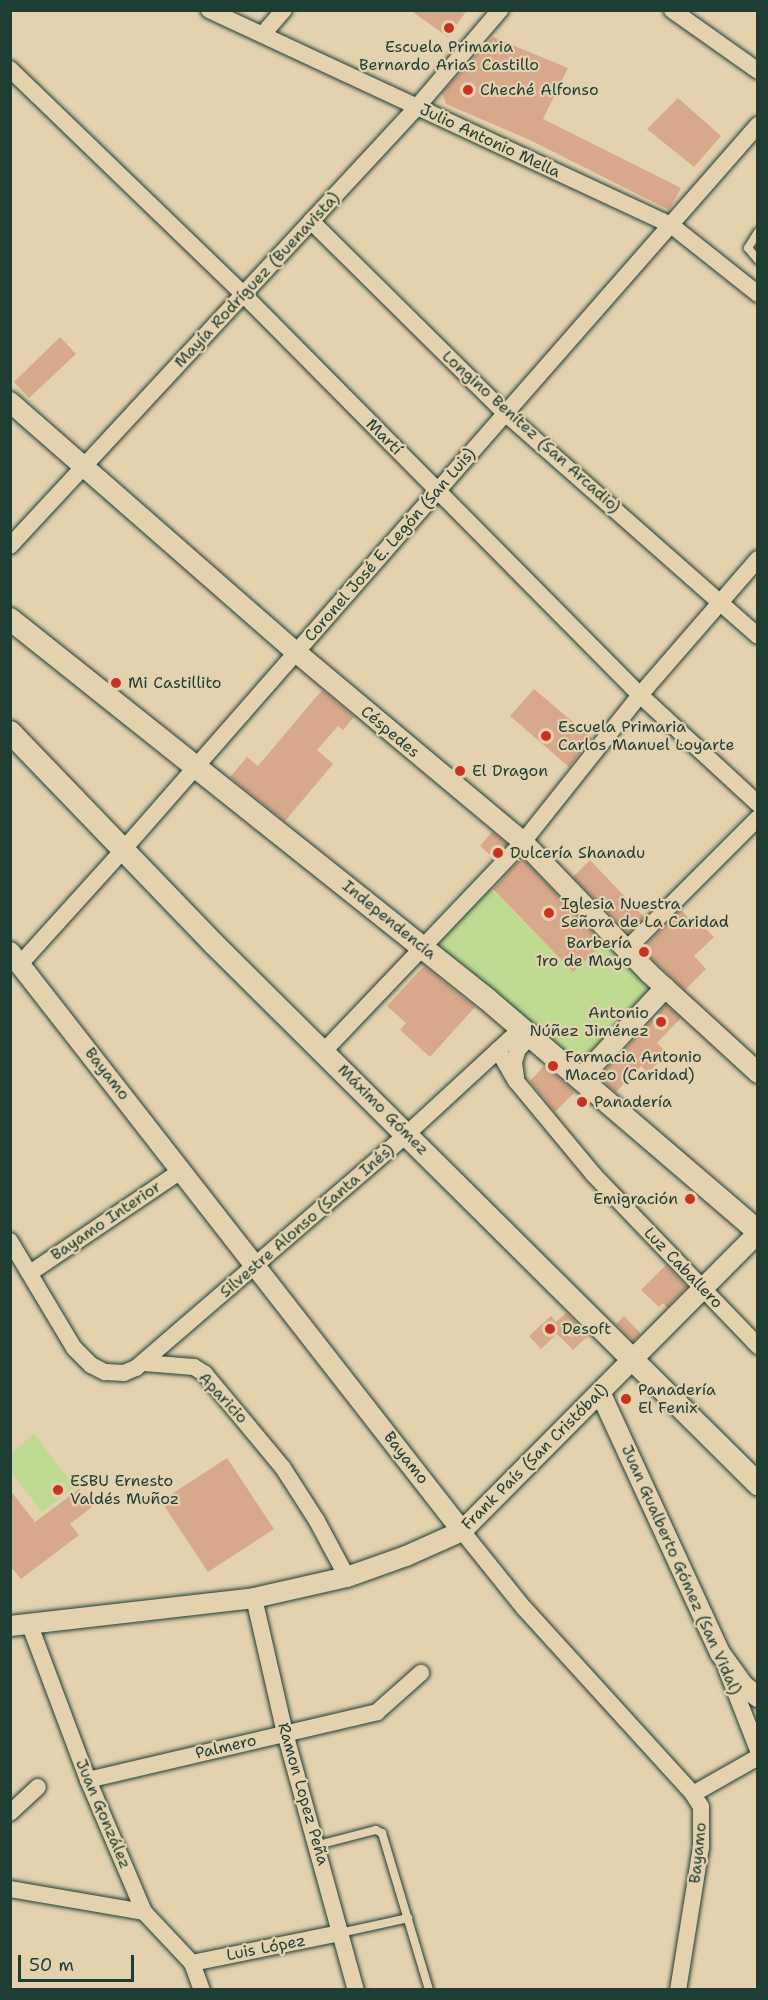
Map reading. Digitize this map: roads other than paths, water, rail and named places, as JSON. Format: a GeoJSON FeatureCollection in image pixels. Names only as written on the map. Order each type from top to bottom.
{"type":"FeatureCollection","features":[{"type":"Feature","properties":{"kind":"main road","name":"Independencia"},"geometry":{"type":"LineString","coordinates":[[10,619],[424,948],[758,1232]]}},
{"type":"Feature","properties":{"kind":"main road","name":"Máximo Gómez"},"geometry":{"type":"LineString","coordinates":[[10,732],[123,850],[758,1484]]}},
{"type":"Feature","properties":{"kind":"street","name":"Julio Antonio Mella"},"geometry":{"type":"LineString","coordinates":[[209,10],[671,225],[758,294]]}},
{"type":"Feature","properties":{"kind":"street"},"geometry":{"type":"LineString","coordinates":[[263,34],[284,10]]}},
{"type":"Feature","properties":{"kind":"street","name":"Mayía Rodríguez (Buenavista)"},"geometry":{"type":"LineString","coordinates":[[10,546],[417,107],[500,10]]}},
{"type":"Feature","properties":{"kind":"street"},"geometry":{"type":"LineString","coordinates":[[672,10],[758,71]]}},
{"type":"Feature","properties":{"kind":"street","name":"Martí"},"geometry":{"type":"LineString","coordinates":[[10,69],[244,295],[640,695],[758,804]]}},
{"type":"Feature","properties":{"kind":"street","name":"Coronel José E. Legón (San Luis)"},"geometry":{"type":"LineString","coordinates":[[16,957],[123,850],[758,125]]}},
{"type":"Feature","properties":{"kind":"street","name":"Longino Benítez (San Arcadio)"},"geometry":{"type":"LineString","coordinates":[[310,221],[506,413],[758,636]]}},
{"type":"Feature","properties":{"kind":"street","name":"Céspedes"},"geometry":{"type":"LineString","coordinates":[[10,402],[296,652],[523,842],[666,988],[758,1073]]}},
{"type":"Feature","properties":{"kind":"street"},"geometry":{"type":"LineString","coordinates":[[324,1051],[523,842],[640,695],[758,559]]}},
{"type":"Feature","properties":{"kind":"street"},"geometry":{"type":"LineString","coordinates":[[627,949],[758,818]]}},
{"type":"Feature","properties":{"kind":"street","name":"Bayamo"},"geometry":{"type":"LineString","coordinates":[[16,957],[524,1608],[693,1794],[701,1807],[701,1847],[678,1989]]}},
{"type":"Feature","properties":{"kind":"street"},"geometry":{"type":"LineString","coordinates":[[580,1079],[666,988]]}},
{"type":"Feature","properties":{"kind":"street"},"geometry":{"type":"LineString","coordinates":[[516,1081],[514,1062],[526,1033]]}},
{"type":"Feature","properties":{"kind":"street","name":"Silvestre Alonso (Santa Inés)"},"geometry":{"type":"LineString","coordinates":[[144,1363],[254,1264],[407,1134],[498,1050],[526,1033]]}},
{"type":"Feature","properties":{"kind":"street","name":"Luz Caballero"},"geometry":{"type":"LineString","coordinates":[[498,1050],[516,1081],[594,1176],[758,1346]]}},
{"type":"Feature","properties":{"kind":"street","name":"Bayamo Interior"},"geometry":{"type":"LineString","coordinates":[[30,1273],[182,1170]]}},
{"type":"Feature","properties":{"kind":"street","name":"Frank País (San Cristóbal)"},"geometry":{"type":"LineString","coordinates":[[20,1624],[254,1598],[347,1576],[406,1556],[462,1531],[758,1232]]}},
{"type":"Feature","properties":{"kind":"street","name":"Aparicio"},"geometry":{"type":"LineString","coordinates":[[13,1250],[30,1273],[74,1348],[91,1365],[105,1372],[124,1373],[144,1363],[194,1367],[205,1374],[283,1468],[317,1521],[347,1576]]}},
{"type":"Feature","properties":{"kind":"street","name":"Juan Gualberto Gómez (San Vidal)"},"geometry":{"type":"LineString","coordinates":[[600,1392],[720,1653],[758,1750]]}},
{"type":"Feature","properties":{"kind":"street","name":"Ramon Lopez Peña"},"geometry":{"type":"LineString","coordinates":[[254,1598],[285,1733],[318,1845],[356,1989]]}},
{"type":"Feature","properties":{"kind":"street","name":"Juan González"},"geometry":{"type":"LineString","coordinates":[[20,1624],[144,1912],[192,1963],[202,1989]]}},
{"type":"Feature","properties":{"kind":"street"},"geometry":{"type":"LineString","coordinates":[[720,1653],[743,1685],[758,1697]]}},
{"type":"Feature","properties":{"kind":"street","name":"Palmero"},"geometry":{"type":"LineString","coordinates":[[88,1780],[377,1712],[421,1673]]}},
{"type":"Feature","properties":{"kind":"street"},"geometry":{"type":"LineString","coordinates":[[693,1794],[758,1757]]}},
{"type":"Feature","properties":{"kind":"street"},"geometry":{"type":"LineString","coordinates":[[10,1813],[38,1787]]}},
{"type":"Feature","properties":{"kind":"street"},"geometry":{"type":"LineString","coordinates":[[10,1889],[144,1912]]}},
{"type":"Feature","properties":{"kind":"street","name":"Luis López"},"geometry":{"type":"LineString","coordinates":[[192,1963],[340,1933]]}},
{"type":"Feature","properties":{"kind":"lane"},"geometry":{"type":"LineString","coordinates":[[758,232],[748,248],[758,260]]}},
{"type":"Feature","properties":{"kind":"lane"},"geometry":{"type":"LineString","coordinates":[[318,1845],[380,1830],[429,1989]]}},
{"type":"Feature","properties":{"kind":"lane"},"geometry":{"type":"LineString","coordinates":[[340,1933],[408,1918]]}},
{"type":"Feature","properties":{"kind":"place","name":"Escuela Primaria Bernardo Arias Castillo"},"geometry":{"type":"Point","coordinates":[449,28]}},
{"type":"Feature","properties":{"kind":"place","name":"Cheché Alfonso"},"geometry":{"type":"Point","coordinates":[468,90]}},
{"type":"Feature","properties":{"kind":"place","name":"Mi Castillito"},"geometry":{"type":"Point","coordinates":[116,683]}},
{"type":"Feature","properties":{"kind":"place","name":"Escuela Primaria Carlos Manuel Loyarte"},"geometry":{"type":"Point","coordinates":[546,736]}},
{"type":"Feature","properties":{"kind":"place","name":"El Dragon"},"geometry":{"type":"Point","coordinates":[460,771]}},
{"type":"Feature","properties":{"kind":"place","name":"Dulcería Shanadu"},"geometry":{"type":"Point","coordinates":[498,853]}},
{"type":"Feature","properties":{"kind":"place","name":"Iglesia Nuestra Señora de La Caridad"},"geometry":{"type":"Point","coordinates":[549,913]}},
{"type":"Feature","properties":{"kind":"place","name":"Barbería 1ro de Mayo"},"geometry":{"type":"Point","coordinates":[644,952]}},
{"type":"Feature","properties":{"kind":"place","name":"Antonio Núñez Jiménez"},"geometry":{"type":"Point","coordinates":[661,1022]}},
{"type":"Feature","properties":{"kind":"place","name":"Farmacia Antonio Maceo (Caridad)"},"geometry":{"type":"Point","coordinates":[553,1066]}},
{"type":"Feature","properties":{"kind":"place","name":"Panadería"},"geometry":{"type":"Point","coordinates":[582,1102]}},
{"type":"Feature","properties":{"kind":"place","name":"Emigración"},"geometry":{"type":"Point","coordinates":[690,1199]}},
{"type":"Feature","properties":{"kind":"place","name":"Desoft"},"geometry":{"type":"Point","coordinates":[550,1329]}},
{"type":"Feature","properties":{"kind":"place","name":"Panadería El Fenix"},"geometry":{"type":"Point","coordinates":[626,1399]}},
{"type":"Feature","properties":{"kind":"place","name":"ESBU Ernesto Valdés Muñoz"},"geometry":{"type":"Point","coordinates":[58,1490]}}]}
